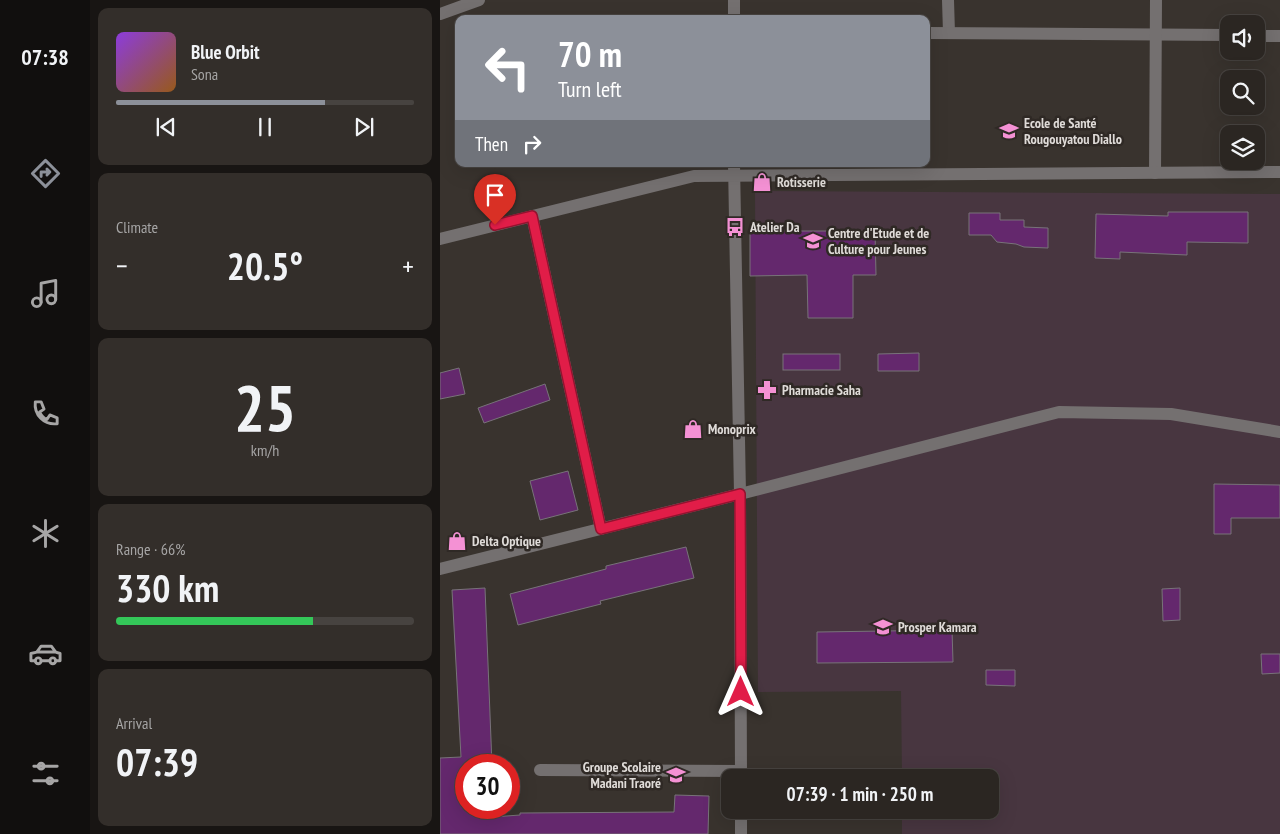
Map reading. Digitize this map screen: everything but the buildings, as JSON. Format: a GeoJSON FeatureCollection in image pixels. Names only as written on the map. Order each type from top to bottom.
{"type":"FeatureCollection","features":[{"type":"Feature","properties":{"kind":"street"},"geometry":{"type":"LineString","coordinates":[[440,14],[449,0]]}},
{"type":"Feature","properties":{"kind":"street"},"geometry":{"type":"LineString","coordinates":[[440,14],[479,0]]}},
{"type":"Feature","properties":{"kind":"street"},"geometry":{"type":"LineString","coordinates":[[734,0],[734,15]]}},
{"type":"Feature","properties":{"kind":"street"},"geometry":{"type":"LineString","coordinates":[[948,0],[949,33]]}},
{"type":"Feature","properties":{"kind":"street"},"geometry":{"type":"LineString","coordinates":[[1155,173],[1156,0]]}},
{"type":"Feature","properties":{"kind":"street"},"geometry":{"type":"LineString","coordinates":[[930,33],[1220,35]]}},
{"type":"Feature","properties":{"kind":"street"},"geometry":{"type":"LineString","coordinates":[[1265,36],[1280,36]]}},
{"type":"Feature","properties":{"kind":"street"},"geometry":{"type":"LineString","coordinates":[[734,170],[740,494],[741,769]]}},
{"type":"Feature","properties":{"kind":"street"},"geometry":{"type":"LineString","coordinates":[[440,239],[694,176],[734,170],[1280,172]]}},
{"type":"Feature","properties":{"kind":"street"},"geometry":{"type":"LineString","coordinates":[[532,216],[601,529]]}},
{"type":"Feature","properties":{"kind":"street"},"geometry":{"type":"LineString","coordinates":[[440,569],[1059,412],[1171,414],[1280,432]]}},
{"type":"Feature","properties":{"kind":"street"},"geometry":{"type":"LineString","coordinates":[[540,770],[721,774]]}},
{"type":"Feature","properties":{"kind":"street"},"geometry":{"type":"LineString","coordinates":[[740,834],[741,819]]}},
{"type":"Feature","properties":{"kind":"shaded area"},"geometry":{"type":"Polygon","coordinates":[[[755,191],[1280,194],[1280,834],[902,834],[902,819],[999,819],[999,769],[902,769],[901,691],[758,692],[755,191]]]}},
{"type":"Feature","properties":{"kind":"place","name":"Ecole de Santé Rougouyatou Diallo"},"geometry":{"type":"Point","coordinates":[1009,131]}},
{"type":"Feature","properties":{"kind":"place","name":"Rotisserie"},"geometry":{"type":"Point","coordinates":[762,182]}},
{"type":"Feature","properties":{"kind":"place","name":"Atelier Da"},"geometry":{"type":"Point","coordinates":[735,227]}},
{"type":"Feature","properties":{"kind":"place","name":"Centre d'Etude et de Culture pour Jeunes"},"geometry":{"type":"Point","coordinates":[813,241]}},
{"type":"Feature","properties":{"kind":"place","name":"Pharmacie Saha"},"geometry":{"type":"Point","coordinates":[767,390]}},
{"type":"Feature","properties":{"kind":"place","name":"Monoprix"},"geometry":{"type":"Point","coordinates":[693,429]}},
{"type":"Feature","properties":{"kind":"place","name":"Delta Optique"},"geometry":{"type":"Point","coordinates":[457,541]}},
{"type":"Feature","properties":{"kind":"place","name":"Prosper Kamara"},"geometry":{"type":"Point","coordinates":[883,627]}},
{"type":"Feature","properties":{"kind":"place","name":"Groupe Scolaire Madani Traoré"},"geometry":{"type":"Point","coordinates":[676,775]}},
{"type":"Feature","properties":{"kind":"route"},"geometry":{"type":"LineString","coordinates":[[495,225],[532,216],[601,529],[740,494],[741,692]]}}]}
